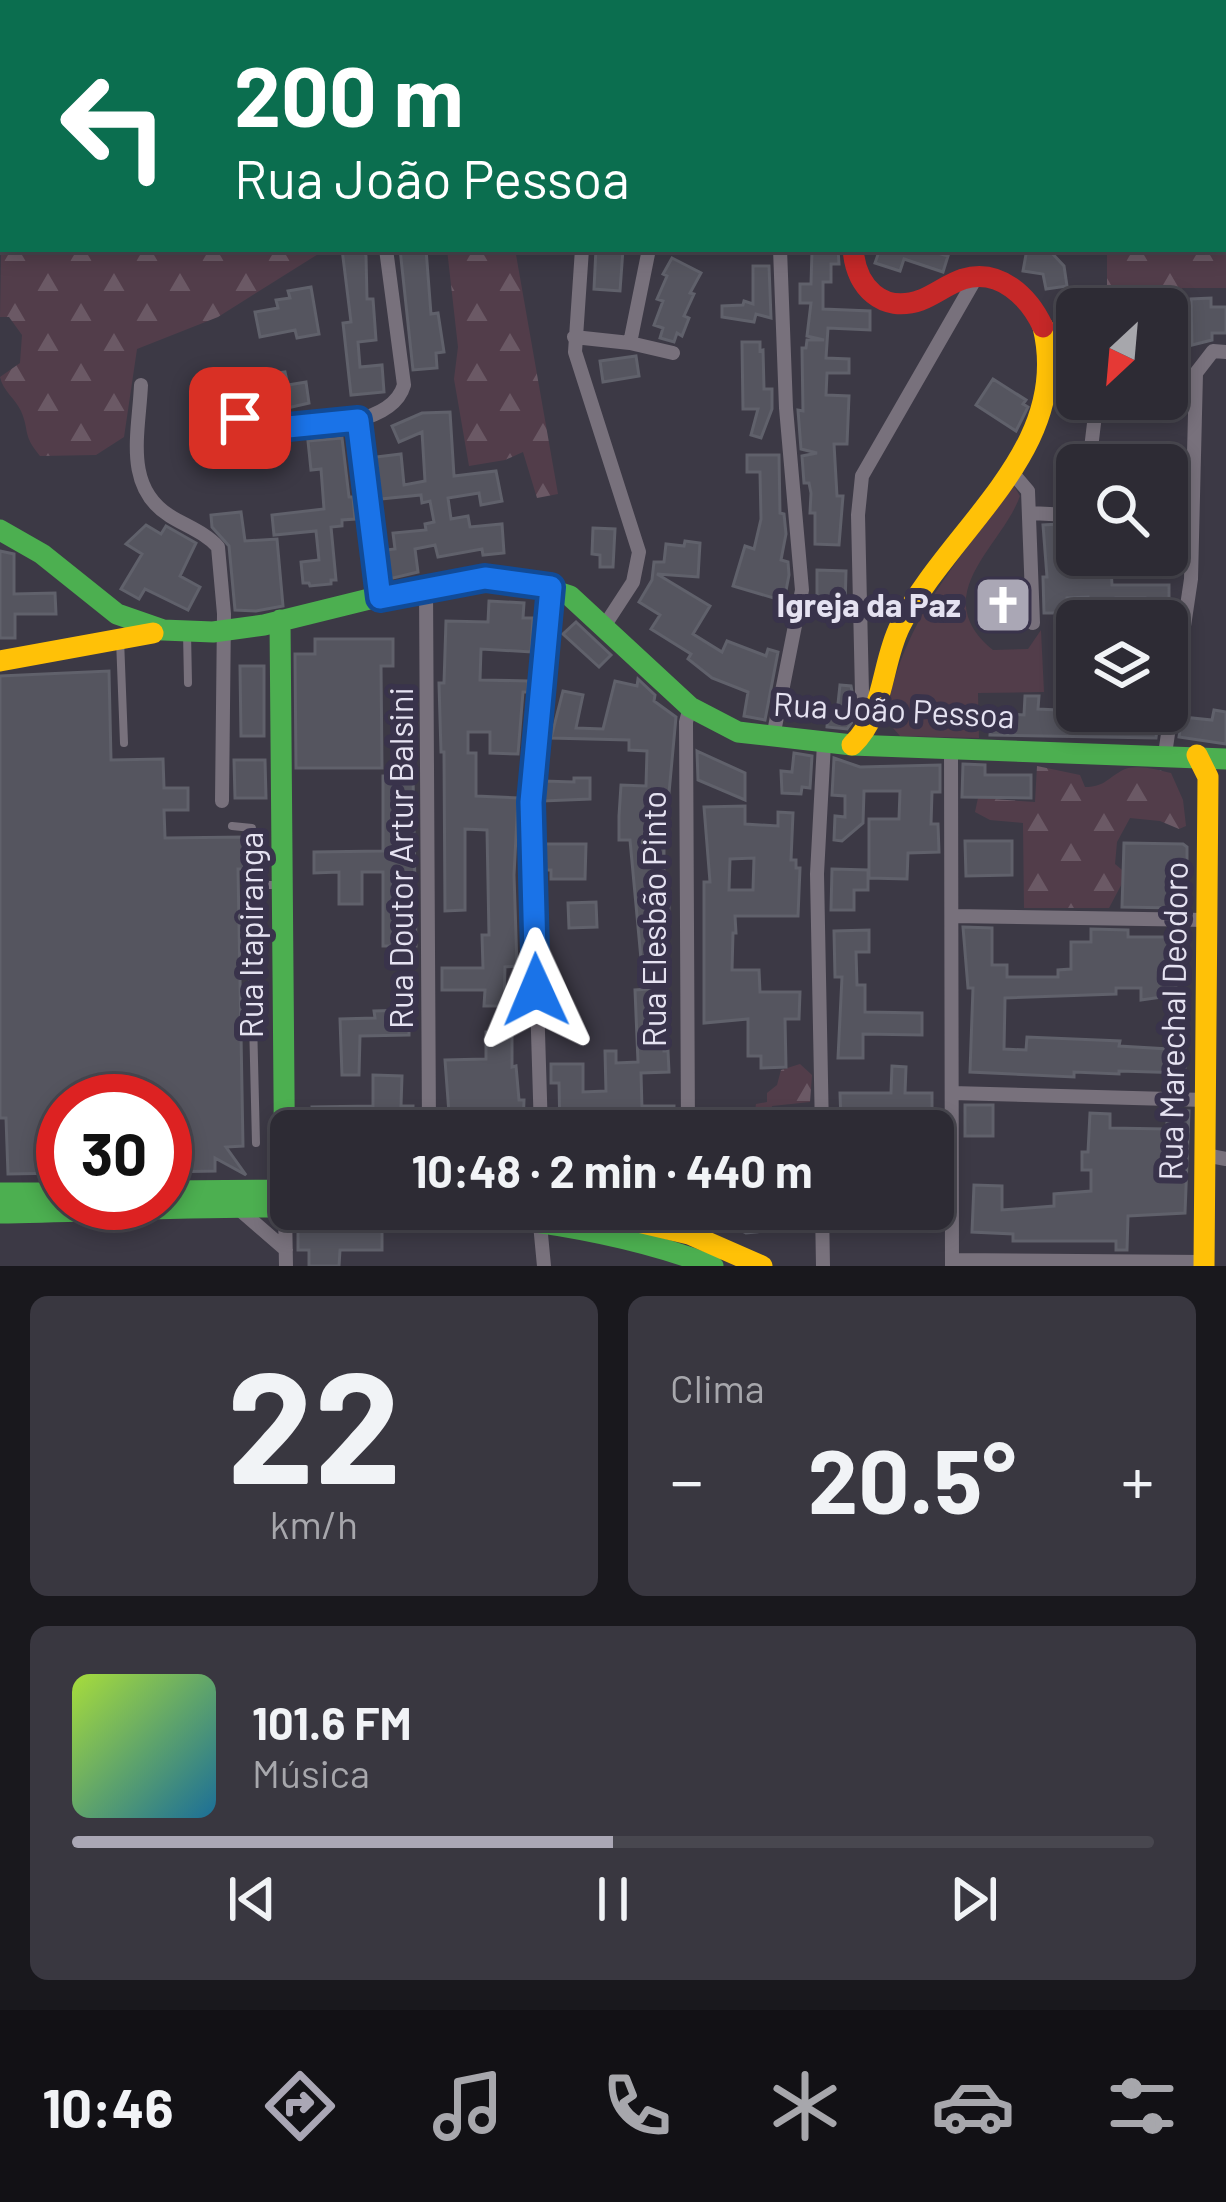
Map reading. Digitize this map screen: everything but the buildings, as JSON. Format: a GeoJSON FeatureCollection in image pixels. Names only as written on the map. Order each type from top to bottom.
{"type":"FeatureCollection","features":[{"type":"Feature","properties":{"kind":"main road"},"geometry":{"type":"LineString","coordinates":[[852,745],[863,737],[872,716],[899,626],[1010,470],[1046,401],[1052,375],[1052,352],[1039,317],[1018,291],[977,276],[918,301],[887,302],[873,297],[862,285],[854,271],[853,252]]}},
{"type":"Feature","properties":{"kind":"main road","name":"Rua João Pessoa"},"geometry":{"type":"LineString","coordinates":[[0,530],[26,544],[103,606],[135,623],[176,631],[223,630],[426,587],[505,578],[551,587],[570,596],[690,707],[738,732],[907,748],[1226,758]]}},
{"type":"Feature","properties":{"kind":"main road"},"geometry":{"type":"LineString","coordinates":[[88,642],[103,606]]}},
{"type":"Feature","properties":{"kind":"main road","name":"Rua Itapiranga"},"geometry":{"type":"LineString","coordinates":[[280,620],[286,1110]]}},
{"type":"Feature","properties":{"kind":"main road"},"geometry":{"type":"LineString","coordinates":[[0,661],[88,642],[176,631]]}},
{"type":"Feature","properties":{"kind":"main road"},"geometry":{"type":"LineString","coordinates":[[872,716],[884,733],[907,748]]}},
{"type":"Feature","properties":{"kind":"main road","name":"Rua Marechal Deodoro"},"geometry":{"type":"LineString","coordinates":[[1197,755],[1208,777],[1207,920],[1214,1029],[1205,1100],[1215,1157],[1204,1264]]}},
{"type":"Feature","properties":{"kind":"main road"},"geometry":{"type":"LineString","coordinates":[[1208,777],[1226,758]]}},
{"type":"Feature","properties":{"kind":"main road"},"geometry":{"type":"LineString","coordinates":[[192,1192],[270,1195]]}},
{"type":"Feature","properties":{"kind":"main road"},"geometry":{"type":"LineString","coordinates":[[0,1193],[36,1193]]}},
{"type":"Feature","properties":{"kind":"main road"},"geometry":{"type":"LineString","coordinates":[[0,1214],[241,1211],[270,1202]]}},
{"type":"Feature","properties":{"kind":"main road"},"geometry":{"type":"LineString","coordinates":[[575,1230],[644,1242],[701,1263]]}},
{"type":"Feature","properties":{"kind":"main road"},"geometry":{"type":"LineString","coordinates":[[672,1230],[762,1266]]}},
{"type":"Feature","properties":{"kind":"street"},"geometry":{"type":"LineString","coordinates":[[236,375],[240,418],[258,430],[358,420],[395,403],[404,386],[386,252]]}},
{"type":"Feature","properties":{"kind":"street"},"geometry":{"type":"LineString","coordinates":[[582,252],[575,352],[639,552],[633,582],[605,625]]}},
{"type":"Feature","properties":{"kind":"street"},"geometry":{"type":"LineString","coordinates":[[630,343],[648,252]]}},
{"type":"Feature","properties":{"kind":"street"},"geometry":{"type":"LineString","coordinates":[[772,737],[802,590],[780,252]]}},
{"type":"Feature","properties":{"kind":"street"},"geometry":{"type":"LineString","coordinates":[[872,716],[862,693],[858,515],[862,476],[977,276]]}},
{"type":"Feature","properties":{"kind":"street"},"geometry":{"type":"LineString","coordinates":[[574,337],[673,353]]}},
{"type":"Feature","properties":{"kind":"street"},"geometry":{"type":"LineString","coordinates":[[1165,754],[1191,579],[1196,373],[1213,351],[1226,352]]}},
{"type":"Feature","properties":{"kind":"street"},"geometry":{"type":"LineString","coordinates":[[141,385],[137,470],[141,486],[164,512],[215,542],[224,614],[222,801]]}},
{"type":"Feature","properties":{"kind":"street"},"geometry":{"type":"LineString","coordinates":[[358,420],[380,598]]}},
{"type":"Feature","properties":{"kind":"street"},"geometry":{"type":"LineString","coordinates":[[1010,470],[1028,490],[1034,623]]}},
{"type":"Feature","properties":{"kind":"street"},"geometry":{"type":"LineString","coordinates":[[1030,513],[1056,514]]}},
{"type":"Feature","properties":{"kind":"street","name":"Rua Doutor Artur Balsini"},"geometry":{"type":"LineString","coordinates":[[426,587],[429,1110]]}},
{"type":"Feature","properties":{"kind":"street"},"geometry":{"type":"LineString","coordinates":[[540,1110],[531,802],[551,587]]}},
{"type":"Feature","properties":{"kind":"street","name":"Rua Elesbão Pinto"},"geometry":{"type":"LineString","coordinates":[[688,1110],[686,722],[690,707]]}},
{"type":"Feature","properties":{"kind":"street"},"geometry":{"type":"LineString","coordinates":[[822,1110],[817,874],[824,743]]}},
{"type":"Feature","properties":{"kind":"street"},"geometry":{"type":"LineString","coordinates":[[951,750],[952,1263],[1204,1264]]}},
{"type":"Feature","properties":{"kind":"street"},"geometry":{"type":"LineString","coordinates":[[952,916],[1207,920]]}},
{"type":"Feature","properties":{"kind":"street"},"geometry":{"type":"LineString","coordinates":[[952,1094],[1205,1100]]}},
{"type":"Feature","properties":{"kind":"street","name":"Rua Itapiranga"},"geometry":{"type":"LineString","coordinates":[[241,1211],[286,1258]]}},
{"type":"Feature","properties":{"kind":"street"},"geometry":{"type":"LineString","coordinates":[[541,1230],[544,1266]]}},
{"type":"Feature","properties":{"kind":"street"},"geometry":{"type":"LineString","coordinates":[[689,1230],[689,1234]]}},
{"type":"Feature","properties":{"kind":"street"},"geometry":{"type":"LineString","coordinates":[[823,1230],[823,1266]]}},
{"type":"Feature","properties":{"kind":"lane"},"geometry":{"type":"LineString","coordinates":[[176,631],[188,683]]}},
{"type":"Feature","properties":{"kind":"lane"},"geometry":{"type":"LineString","coordinates":[[119,638],[124,743]]}},
{"type":"Feature","properties":{"kind":"lane"},"geometry":{"type":"LineString","coordinates":[[232,826],[253,830],[256,1143]]}},
{"type":"Feature","properties":{"kind":"lane"},"geometry":{"type":"LineString","coordinates":[[254,885],[284,885]]}},
{"type":"Feature","properties":{"kind":"lane"},"geometry":{"type":"LineString","coordinates":[[251,962],[284,962]]}},
{"type":"Feature","properties":{"kind":"green space"},"geometry":{"type":"Polygon","coordinates":[[[1,252],[321,252],[218,317],[137,349],[124,437],[96,455],[40,456],[0,377],[20,363],[22,335],[9,317],[0,317],[1,252]]]}},
{"type":"Feature","properties":{"kind":"green space"},"geometry":{"type":"Polygon","coordinates":[[[447,252],[516,252],[558,494],[537,498],[523,452],[469,466],[454,379],[458,347],[447,252]]]}},
{"type":"Feature","properties":{"kind":"green space"},"geometry":{"type":"Polygon","coordinates":[[[1107,252],[1226,252],[1226,288],[1107,288],[1107,252]]]}},
{"type":"Feature","properties":{"kind":"green space"},"geometry":{"type":"Polygon","coordinates":[[[1014,486],[1020,496],[975,572],[966,610],[974,630],[993,650],[1028,649],[1041,630],[1044,692],[978,693],[979,738],[900,736],[886,720],[903,654],[952,567],[1014,486]]]}},
{"type":"Feature","properties":{"kind":"green space"},"geometry":{"type":"Polygon","coordinates":[[[1037,766],[1080,775],[1085,787],[1132,768],[1171,773],[1183,800],[1186,826],[1179,829],[1160,821],[1130,818],[1117,842],[1115,864],[1127,874],[1109,908],[1024,908],[1023,823],[990,820],[975,812],[978,798],[1035,802],[1037,766]]]}},
{"type":"Feature","properties":{"kind":"green space"},"geometry":{"type":"Polygon","coordinates":[[[800,1064],[812,1075],[810,1102],[755,1110],[756,1104],[767,1102],[767,1093],[777,1085],[781,1070],[800,1064]]]}},
{"type":"Feature","properties":{"kind":"traffic: fast"},"geometry":{"type":"LineString","coordinates":[[0,530],[42,554],[117,614],[163,630],[213,632],[264,625],[422,586],[473,579],[523,581],[570,596],[690,707],[738,732],[852,745],[1226,759]]}},
{"type":"Feature","properties":{"kind":"traffic: fast"},"geometry":{"type":"LineString","coordinates":[[280,620],[284,1110]]}},
{"type":"Feature","properties":{"kind":"traffic: fast"},"geometry":{"type":"LineString","coordinates":[[192,1191],[270,1190]]}},
{"type":"Feature","properties":{"kind":"traffic: fast"},"geometry":{"type":"LineString","coordinates":[[0,1193],[36,1193]]}},
{"type":"Feature","properties":{"kind":"traffic: fast"},"geometry":{"type":"LineString","coordinates":[[0,1213],[268,1207],[454,1213],[545,1223],[632,1241],[713,1266]]}},
{"type":"Feature","properties":{"kind":"traffic: slow"},"geometry":{"type":"LineString","coordinates":[[852,745],[871,719],[900,626],[1024,450],[1040,412],[1048,371],[1043,327]]}},
{"type":"Feature","properties":{"kind":"traffic: slow"},"geometry":{"type":"LineString","coordinates":[[0,661],[153,633]]}},
{"type":"Feature","properties":{"kind":"traffic: slow"},"geometry":{"type":"LineString","coordinates":[[1197,755],[1208,777],[1204,1266]]}},
{"type":"Feature","properties":{"kind":"traffic: slow"},"geometry":{"type":"LineString","coordinates":[[672,1230],[762,1266]]}},
{"type":"Feature","properties":{"kind":"traffic: jam"},"geometry":{"type":"LineString","coordinates":[[853,252],[859,275],[883,300],[907,303],[963,279],[989,278],[1021,296],[1043,327]]}},
{"type":"Feature","properties":{"kind":"place","name":"Igreja da Paz"},"geometry":{"type":"Point","coordinates":[1003,605]}},
{"type":"Feature","properties":{"kind":"route"},"geometry":{"type":"LineString","coordinates":[[240,418],[258,430],[358,420],[380,598],[485,578],[551,587],[531,802],[536,990]]}}]}
